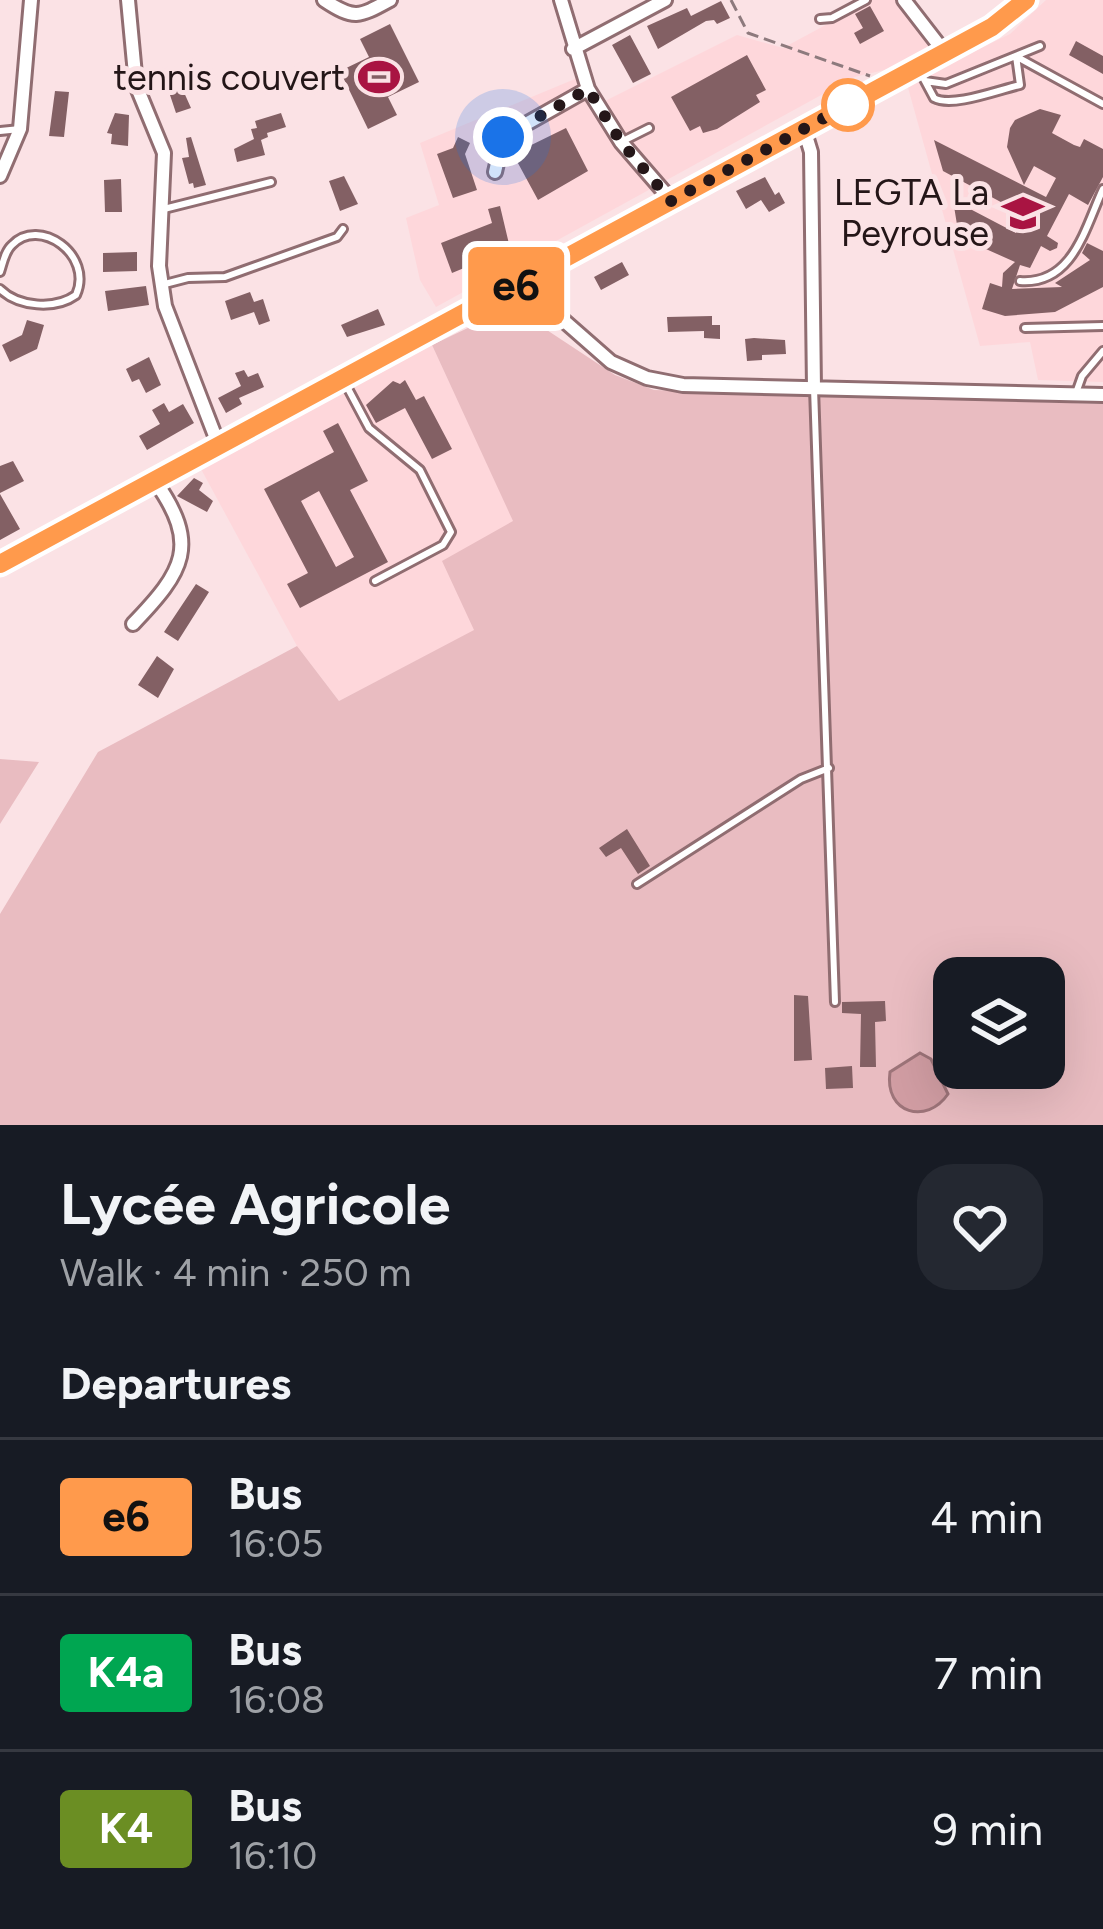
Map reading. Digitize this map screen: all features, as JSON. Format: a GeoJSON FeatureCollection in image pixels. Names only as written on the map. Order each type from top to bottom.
{"type":"FeatureCollection","features":[{"type":"Feature","properties":{"kind":"main road"},"geometry":{"type":"LineString","coordinates":[[0,564],[804,129],[921,75],[945,52],[992,27],[1026,0]]}},
{"type":"Feature","properties":{"kind":"street"},"geometry":{"type":"LineString","coordinates":[[0,176],[20,129],[31,0]]}},
{"type":"Feature","properties":{"kind":"street"},"geometry":{"type":"LineString","coordinates":[[128,0],[136,85],[164,153],[161,285],[174,337],[219,446]]}},
{"type":"Feature","properties":{"kind":"street"},"geometry":{"type":"LineString","coordinates":[[324,0],[351,16],[366,14],[390,0]]}},
{"type":"Feature","properties":{"kind":"street"},"geometry":{"type":"LineString","coordinates":[[561,0],[588,89],[621,142],[671,201]]}},
{"type":"Feature","properties":{"kind":"street"},"geometry":{"type":"LineString","coordinates":[[573,49],[665,0]]}},
{"type":"Feature","properties":{"kind":"street"},"geometry":{"type":"LineString","coordinates":[[904,0],[945,52]]}},
{"type":"Feature","properties":{"kind":"street"},"geometry":{"type":"LineString","coordinates":[[495,172],[503,137],[588,89]]}},
{"type":"Feature","properties":{"kind":"street"},"geometry":{"type":"LineString","coordinates":[[804,129],[811,152],[814,388]]}},
{"type":"Feature","properties":{"kind":"street"},"geometry":{"type":"LineString","coordinates":[[521,283],[611,362],[647,378],[683,385],[1103,395]]}},
{"type":"Feature","properties":{"kind":"street"},"geometry":{"type":"LineString","coordinates":[[133,624],[178,566],[184,547],[179,526],[155,481]]}},
{"type":"Feature","properties":{"kind":"lane"},"geometry":{"type":"LineString","coordinates":[[820,20],[866,0]]}},
{"type":"Feature","properties":{"kind":"lane"},"geometry":{"type":"LineString","coordinates":[[921,75],[946,84],[1040,46]]}},
{"type":"Feature","properties":{"kind":"lane"},"geometry":{"type":"LineString","coordinates":[[921,75],[934,98],[945,104],[1021,86],[1016,56]]}},
{"type":"Feature","properties":{"kind":"lane"},"geometry":{"type":"LineString","coordinates":[[1016,56],[1103,104]]}},
{"type":"Feature","properties":{"kind":"lane"},"geometry":{"type":"LineString","coordinates":[[621,142],[649,128]]}},
{"type":"Feature","properties":{"kind":"lane"},"geometry":{"type":"LineString","coordinates":[[0,131],[20,129]]}},
{"type":"Feature","properties":{"kind":"lane"},"geometry":{"type":"LineString","coordinates":[[162,209],[271,182]]}},
{"type":"Feature","properties":{"kind":"lane"},"geometry":{"type":"LineString","coordinates":[[1020,281],[1037,281],[1067,264],[1103,189]]}},
{"type":"Feature","properties":{"kind":"lane"},"geometry":{"type":"LineString","coordinates":[[161,285],[225,277],[332,240],[343,229]]}},
{"type":"Feature","properties":{"kind":"lane"},"geometry":{"type":"LineString","coordinates":[[0,289],[12,298],[56,305],[76,295],[82,278],[72,253],[39,237],[15,242],[1,266]]}},
{"type":"Feature","properties":{"kind":"lane"},"geometry":{"type":"LineString","coordinates":[[1025,328],[1103,326]]}},
{"type":"Feature","properties":{"kind":"lane"},"geometry":{"type":"LineString","coordinates":[[1076,394],[1082,376],[1103,351]]}},
{"type":"Feature","properties":{"kind":"lane"},"geometry":{"type":"LineString","coordinates":[[343,380],[369,428],[420,470],[451,532],[443,544],[375,581]]}},
{"type":"Feature","properties":{"kind":"lane"},"geometry":{"type":"LineString","coordinates":[[814,388],[836,1002]]}},
{"type":"Feature","properties":{"kind":"lane"},"geometry":{"type":"LineString","coordinates":[[637,884],[800,779],[829,768]]}},
{"type":"Feature","properties":{"kind":"path"},"geometry":{"type":"LineString","coordinates":[[731,0],[748,33],[871,77]]}},
{"type":"Feature","properties":{"kind":"shaded area"},"geometry":{"type":"Polygon","coordinates":[[[872,0],[897,0],[934,46],[889,69],[854,77],[436,307],[420,280],[406,218],[439,205],[420,143],[587,74],[603,102],[737,35],[783,48],[872,0]]]}},
{"type":"Feature","properties":{"kind":"shaded area","name":"LEGTA La Peyrouse"},"geometry":{"type":"Polygon","coordinates":[[[1046,0],[1103,0],[1103,382],[1038,380],[1030,342],[980,346],[907,84],[1010,34],[1046,0]]]}},
{"type":"Feature","properties":{"kind":"shaded area"},"geometry":{"type":"Polygon","coordinates":[[[512,307],[615,375],[654,390],[1103,404],[1103,1125],[0,1125],[0,914],[98,752],[297,646],[339,701],[474,630],[442,561],[513,521],[432,345],[512,307]]]}},
{"type":"Feature","properties":{"kind":"shaded area"},"geometry":{"type":"Polygon","coordinates":[[[432,345],[514,522],[475,630],[339,701],[297,646],[201,469],[432,345]]]}},
{"type":"Feature","properties":{"kind":"shaded area"},"geometry":{"type":"Polygon","coordinates":[[[0,759],[39,762],[0,824],[0,759]]]}},
{"type":"Feature","properties":{"kind":"shaded area"},"geometry":{"type":"Polygon","coordinates":[[[920,1053],[933,1063],[933,1089],[946,1089],[948,1094],[929,1110],[909,1110],[894,1098],[890,1072],[920,1053]]]}},
{"type":"Feature","properties":{"kind":"building"},"geometry":{"type":"Polygon","coordinates":[[[721,1],[730,18],[717,24],[706,21],[658,49],[647,26],[687,8],[691,16],[721,1]]]}},
{"type":"Feature","properties":{"kind":"building"},"geometry":{"type":"Polygon","coordinates":[[[870,6],[884,31],[860,44],[854,33],[863,28],[855,14],[870,6]]]}},
{"type":"Feature","properties":{"kind":"building","name":"tennis couvert"},"geometry":{"type":"Polygon","coordinates":[[[390,24],[419,82],[388,97],[397,115],[368,129],[340,71],[369,57],[360,39],[390,24]]]}},
{"type":"Feature","properties":{"kind":"building"},"geometry":{"type":"Polygon","coordinates":[[[630,35],[651,74],[633,83],[612,45],[630,35]]]}},
{"type":"Feature","properties":{"kind":"building"},"geometry":{"type":"Polygon","coordinates":[[[1076,41],[1103,56],[1103,74],[1069,55],[1076,41]]]}},
{"type":"Feature","properties":{"kind":"building"},"geometry":{"type":"Polygon","coordinates":[[[747,55],[766,90],[756,95],[760,102],[717,129],[703,133],[700,126],[690,131],[671,97],[747,55]]]}},
{"type":"Feature","properties":{"kind":"building"},"geometry":{"type":"Polygon","coordinates":[[[178,79],[191,108],[176,113],[166,83],[178,79]]]}},
{"type":"Feature","properties":{"kind":"building"},"geometry":{"type":"Polygon","coordinates":[[[55,91],[69,92],[64,137],[49,136],[55,91]]]}},
{"type":"Feature","properties":{"kind":"building"},"geometry":{"type":"Polygon","coordinates":[[[1040,109],[1061,115],[1052,133],[1080,147],[1084,139],[1103,149],[1103,177],[1088,205],[1069,194],[1047,236],[1058,243],[1057,248],[1050,251],[1041,246],[1030,268],[1020,265],[1012,289],[1062,287],[1055,283],[1090,260],[1082,253],[1087,243],[1103,251],[1103,287],[1055,312],[1005,316],[982,309],[990,283],[1002,287],[1003,273],[1015,262],[959,237],[953,200],[1016,233],[1025,215],[943,171],[934,140],[1046,197],[1056,178],[1034,166],[1024,185],[1007,147],[1015,120],[1040,109]]]}},
{"type":"Feature","properties":{"kind":"building"},"geometry":{"type":"Polygon","coordinates":[[[115,113],[129,115],[128,146],[111,144],[112,134],[107,133],[115,113]]]}},
{"type":"Feature","properties":{"kind":"building"},"geometry":{"type":"Polygon","coordinates":[[[281,113],[286,127],[261,140],[265,155],[237,162],[234,149],[254,139],[255,121],[281,113]]]}},
{"type":"Feature","properties":{"kind":"building"},"geometry":{"type":"Polygon","coordinates":[[[566,128],[588,171],[538,200],[513,154],[566,128]]]}},
{"type":"Feature","properties":{"kind":"building"},"geometry":{"type":"Polygon","coordinates":[[[191,137],[206,185],[194,188],[182,158],[189,157],[186,138],[191,137]]]}},
{"type":"Feature","properties":{"kind":"building"},"geometry":{"type":"Polygon","coordinates":[[[458,137],[470,143],[465,154],[477,190],[453,198],[437,154],[453,148],[458,137]]]}},
{"type":"Feature","properties":{"kind":"building"},"geometry":{"type":"Polygon","coordinates":[[[344,176],[358,204],[340,211],[329,181],[344,176]]]}},
{"type":"Feature","properties":{"kind":"building"},"geometry":{"type":"Polygon","coordinates":[[[765,177],[785,203],[769,212],[761,200],[746,209],[736,191],[765,177]]]}},
{"type":"Feature","properties":{"kind":"building"},"geometry":{"type":"Polygon","coordinates":[[[121,179],[122,212],[105,212],[104,180],[121,179]]]}},
{"type":"Feature","properties":{"kind":"building"},"geometry":{"type":"Polygon","coordinates":[[[500,206],[509,244],[491,248],[493,256],[452,273],[441,243],[492,223],[488,209],[500,206]]]}},
{"type":"Feature","properties":{"kind":"building"},"geometry":{"type":"Polygon","coordinates":[[[137,252],[137,271],[103,272],[103,253],[137,252]]]}},
{"type":"Feature","properties":{"kind":"building"},"geometry":{"type":"Polygon","coordinates":[[[622,262],[629,275],[601,290],[594,277],[622,262]]]}},
{"type":"Feature","properties":{"kind":"building"},"geometry":{"type":"Polygon","coordinates":[[[146,286],[149,305],[108,311],[105,291],[146,286]]]}},
{"type":"Feature","properties":{"kind":"building"},"geometry":{"type":"Polygon","coordinates":[[[250,292],[254,302],[263,299],[270,321],[259,325],[254,312],[231,320],[225,301],[250,292]]]}},
{"type":"Feature","properties":{"kind":"building"},"geometry":{"type":"Polygon","coordinates":[[[378,309],[385,325],[347,337],[341,325],[378,309]]]}},
{"type":"Feature","properties":{"kind":"building"},"geometry":{"type":"Polygon","coordinates":[[[712,316],[712,325],[720,325],[720,339],[704,338],[704,331],[668,332],[667,317],[712,316]]]}},
{"type":"Feature","properties":{"kind":"building"},"geometry":{"type":"Polygon","coordinates":[[[27,320],[44,325],[37,349],[10,362],[2,345],[22,335],[27,320]]]}},
{"type":"Feature","properties":{"kind":"building"},"geometry":{"type":"Polygon","coordinates":[[[745,339],[785,340],[786,354],[747,361],[745,339]]]}},
{"type":"Feature","properties":{"kind":"building"},"geometry":{"type":"Polygon","coordinates":[[[149,357],[161,385],[146,393],[139,379],[132,382],[126,369],[149,357]]]}},
{"type":"Feature","properties":{"kind":"building"},"geometry":{"type":"Polygon","coordinates":[[[244,370],[248,377],[258,373],[264,387],[239,398],[242,404],[226,413],[218,398],[241,386],[235,373],[244,370]]]}},
{"type":"Feature","properties":{"kind":"building"},"geometry":{"type":"Polygon","coordinates":[[[405,380],[416,400],[424,396],[452,449],[432,459],[405,408],[376,423],[366,405],[393,381],[405,380]]]}},
{"type":"Feature","properties":{"kind":"building"},"geometry":{"type":"Polygon","coordinates":[[[164,403],[169,412],[183,404],[194,423],[147,450],[139,436],[160,424],[152,410],[164,403]]]}},
{"type":"Feature","properties":{"kind":"building"},"geometry":{"type":"Polygon","coordinates":[[[338,423],[368,481],[350,490],[388,562],[300,608],[287,584],[308,573],[264,489],[334,452],[323,431],[338,423]],[[319,491],[301,501],[336,567],[354,557],[319,491]]]}},
{"type":"Feature","properties":{"kind":"building"},"geometry":{"type":"Polygon","coordinates":[[[13,461],[24,481],[0,493],[0,466],[13,461]]]}},
{"type":"Feature","properties":{"kind":"building"},"geometry":{"type":"Polygon","coordinates":[[[194,478],[203,483],[199,490],[213,501],[207,512],[177,496],[194,478]]]}},
{"type":"Feature","properties":{"kind":"building"},"geometry":{"type":"Polygon","coordinates":[[[0,494],[20,529],[0,540],[0,494]]]}},
{"type":"Feature","properties":{"kind":"building"},"geometry":{"type":"Polygon","coordinates":[[[196,584],[209,592],[178,641],[164,632],[196,584]]]}},
{"type":"Feature","properties":{"kind":"building"},"geometry":{"type":"Polygon","coordinates":[[[157,656],[174,669],[158,698],[138,685],[157,656]]]}},
{"type":"Feature","properties":{"kind":"building"},"geometry":{"type":"Polygon","coordinates":[[[627,829],[650,866],[638,874],[621,848],[606,857],[599,848],[627,829]]]}},
{"type":"Feature","properties":{"kind":"building"},"geometry":{"type":"Polygon","coordinates":[[[794,995],[808,996],[812,1060],[794,1061],[794,995]]]}},
{"type":"Feature","properties":{"kind":"building"},"geometry":{"type":"Polygon","coordinates":[[[885,1001],[886,1021],[875,1022],[876,1067],[860,1067],[861,1014],[842,1013],[842,1002],[885,1001]]]}},
{"type":"Feature","properties":{"kind":"building"},"geometry":{"type":"Polygon","coordinates":[[[852,1066],[853,1088],[826,1089],[825,1068],[852,1066]]]}},
{"type":"Feature","properties":{"kind":"bus line","name":"e6"},"geometry":{"type":"LineString","coordinates":[[0,564],[992,27],[1026,0]]}},
{"type":"Feature","properties":{"kind":"place","name":"tennis couvert"},"geometry":{"type":"Point","coordinates":[379,77]}},
{"type":"Feature","properties":{"kind":"place","name":"LEGTA La Peyrouse"},"geometry":{"type":"Point","coordinates":[1023,213]}},
{"type":"Feature","properties":{"kind":"route"},"geometry":{"type":"LineString","coordinates":[[503,137],[588,89],[621,142],[671,201],[848,105]]}}]}
